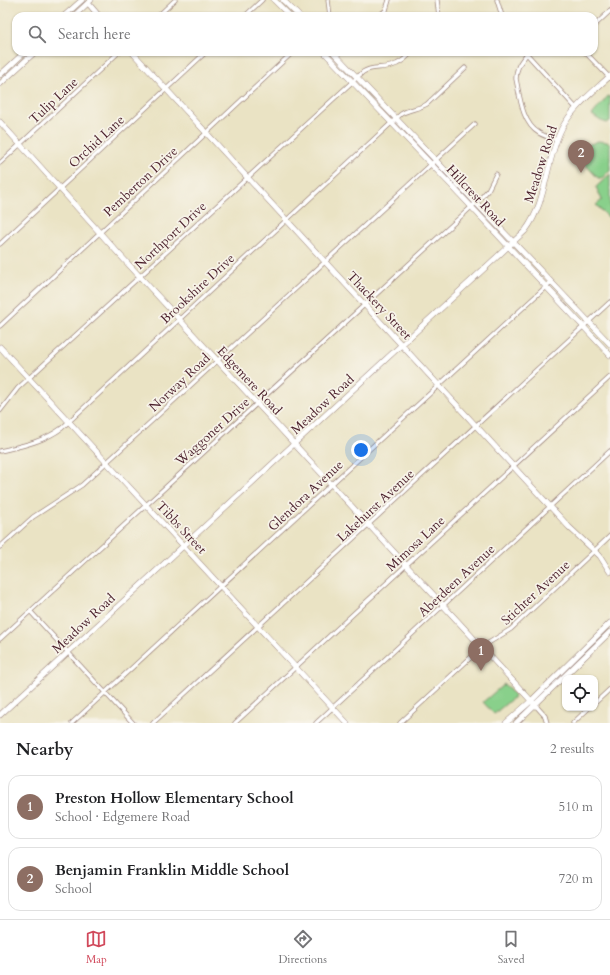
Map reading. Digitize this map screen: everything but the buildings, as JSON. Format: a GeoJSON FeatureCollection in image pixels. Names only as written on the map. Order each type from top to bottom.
{"type":"FeatureCollection","features":[{"type":"Feature","properties":{"kind":"street"},"geometry":{"type":"LineString","coordinates":[[68,12],[82,0]]}},
{"type":"Feature","properties":{"kind":"street"},"geometry":{"type":"LineString","coordinates":[[162,12],[175,0]]}},
{"type":"Feature","properties":{"kind":"street"},"geometry":{"type":"LineString","coordinates":[[249,12],[262,0]]}},
{"type":"Feature","properties":{"kind":"street"},"geometry":{"type":"LineString","coordinates":[[274,0],[286,12]]}},
{"type":"Feature","properties":{"kind":"street"},"geometry":{"type":"LineString","coordinates":[[283,0],[295,12]]}},
{"type":"Feature","properties":{"kind":"street"},"geometry":{"type":"LineString","coordinates":[[328,0],[330,12]]}},
{"type":"Feature","properties":{"kind":"street"},"geometry":{"type":"LineString","coordinates":[[384,12],[386,10],[388,0]]}},
{"type":"Feature","properties":{"kind":"street"},"geometry":{"type":"LineString","coordinates":[[437,0],[438,12]]}},
{"type":"Feature","properties":{"kind":"street"},"geometry":{"type":"LineString","coordinates":[[497,0],[501,12]]}},
{"type":"Feature","properties":{"kind":"street"},"geometry":{"type":"LineString","coordinates":[[78,12],[88,1],[96,12]]}},
{"type":"Feature","properties":{"kind":"street"},"geometry":{"type":"LineString","coordinates":[[598,22],[610,11]]}},
{"type":"Feature","properties":{"kind":"street"},"geometry":{"type":"LineString","coordinates":[[0,75],[21,56]]}},
{"type":"Feature","properties":{"kind":"street"},"geometry":{"type":"LineString","coordinates":[[0,84],[31,56]]}},
{"type":"Feature","properties":{"kind":"street","name":"Tulip Lane"},"geometry":{"type":"LineString","coordinates":[[0,163],[115,56]]}},
{"type":"Feature","properties":{"kind":"street","name":"Thackery Street"},"geometry":{"type":"LineString","coordinates":[[136,56],[576,534],[595,550],[603,559],[610,572]]}},
{"type":"Feature","properties":{"kind":"street","name":"Orchid Lane"},"geometry":{"type":"LineString","coordinates":[[0,244],[202,56]]}},
{"type":"Feature","properties":{"kind":"street","name":"Pemberton Drive"},"geometry":{"type":"LineString","coordinates":[[0,326],[290,56]]}},
{"type":"Feature","properties":{"kind":"street","name":"Hillcrest Road"},"geometry":{"type":"LineString","coordinates":[[328,56],[431,164],[514,242],[610,344]]}},
{"type":"Feature","properties":{"kind":"street","name":"Hillcrest Road"},"geometry":{"type":"LineString","coordinates":[[337,56],[436,160],[509,246],[610,354]]}},
{"type":"Feature","properties":{"kind":"street"},"geometry":{"type":"LineString","coordinates":[[357,77],[368,69],[393,65],[401,62],[408,56]]}},
{"type":"Feature","properties":{"kind":"street"},"geometry":{"type":"LineString","coordinates":[[524,56],[518,65],[516,79],[526,118],[532,128],[539,133],[557,140]]}},
{"type":"Feature","properties":{"kind":"street"},"geometry":{"type":"LineString","coordinates":[[529,56],[576,108]]}},
{"type":"Feature","properties":{"kind":"street"},"geometry":{"type":"LineString","coordinates":[[589,56],[610,77]]}},
{"type":"Feature","properties":{"kind":"street","name":"Brookshire Drive"},"geometry":{"type":"LineString","coordinates":[[0,451],[39,441],[56,432],[396,118],[407,111],[420,108],[427,104],[465,68]]}},
{"type":"Feature","properties":{"kind":"street","name":"Northport Drive"},"geometry":{"type":"LineString","coordinates":[[0,412],[8,399],[29,378],[357,77]]}},
{"type":"Feature","properties":{"kind":"street","name":"Meadow Road"},"geometry":{"type":"LineString","coordinates":[[0,715],[525,231],[540,204],[557,140],[565,123],[576,108],[610,77]]}},
{"type":"Feature","properties":{"kind":"street","name":"Edgemere Road"},"geometry":{"type":"LineString","coordinates":[[0,122],[331,485],[536,706],[545,716],[547,723]]}},
{"type":"Feature","properties":{"kind":"street","name":"Norway Road"},"geometry":{"type":"LineString","coordinates":[[0,547],[34,517],[82,485],[475,124]]}},
{"type":"Feature","properties":{"kind":"street","name":"Waggoner Drive"},"geometry":{"type":"LineString","coordinates":[[0,640],[364,304],[474,205],[488,190],[496,174]]}},
{"type":"Feature","properties":{"kind":"street","name":"Glendora Avenue"},"geometry":{"type":"LineString","coordinates":[[72,723],[551,282]]}},
{"type":"Feature","properties":{"kind":"street","name":"Lakehurst Avenue"},"geometry":{"type":"LineString","coordinates":[[153,723],[610,302]]}},
{"type":"Feature","properties":{"kind":"street","name":"Tibbs Street"},"geometry":{"type":"LineString","coordinates":[[0,347],[347,723]]}},
{"type":"Feature","properties":{"kind":"street","name":"Mimosa Lane"},"geometry":{"type":"LineString","coordinates":[[234,723],[610,377]]}},
{"type":"Feature","properties":{"kind":"street","name":"Aberdeen Avenue"},"geometry":{"type":"LineString","coordinates":[[316,723],[610,451]]}},
{"type":"Feature","properties":{"kind":"street","name":"Stichter Avenue"},"geometry":{"type":"LineString","coordinates":[[400,723],[482,647],[511,629],[610,536]]}},
{"type":"Feature","properties":{"kind":"street"},"geometry":{"type":"LineString","coordinates":[[30,611],[133,723]]}},
{"type":"Feature","properties":{"kind":"street"},"geometry":{"type":"LineString","coordinates":[[506,723],[531,701],[610,623]]}},
{"type":"Feature","properties":{"kind":"street"},"geometry":{"type":"LineString","coordinates":[[516,723],[536,706],[610,632]]}},
{"type":"Feature","properties":{"kind":"street"},"geometry":{"type":"LineString","coordinates":[[598,700],[610,689]]}},
{"type":"Feature","properties":{"kind":"street"},"geometry":{"type":"LineString","coordinates":[[573,723],[587,711]]}},
{"type":"Feature","properties":{"kind":"green space"},"geometry":{"type":"Polygon","coordinates":[[[608,96],[610,97],[610,121],[607,123],[592,115],[608,96]]]}},
{"type":"Feature","properties":{"kind":"green space"},"geometry":{"type":"Polygon","coordinates":[[[598,141],[607,142],[610,144],[610,170],[602,178],[598,178],[582,161],[580,155],[585,146],[598,141]]]}},
{"type":"Feature","properties":{"kind":"green space"},"geometry":{"type":"Polygon","coordinates":[[[610,174],[610,219],[596,205],[602,200],[596,187],[610,174]]]}},
{"type":"Feature","properties":{"kind":"green space"},"geometry":{"type":"Polygon","coordinates":[[[504,684],[515,696],[494,714],[483,702],[504,684]]]}},
{"type":"Feature","properties":{"kind":"place","name":"Benjamin Franklin Middle School"},"geometry":{"type":"Point","coordinates":[581,173]}},
{"type":"Feature","properties":{"kind":"place","name":"Preston Hollow Elementary School"},"geometry":{"type":"Point","coordinates":[481,671]}}]}
